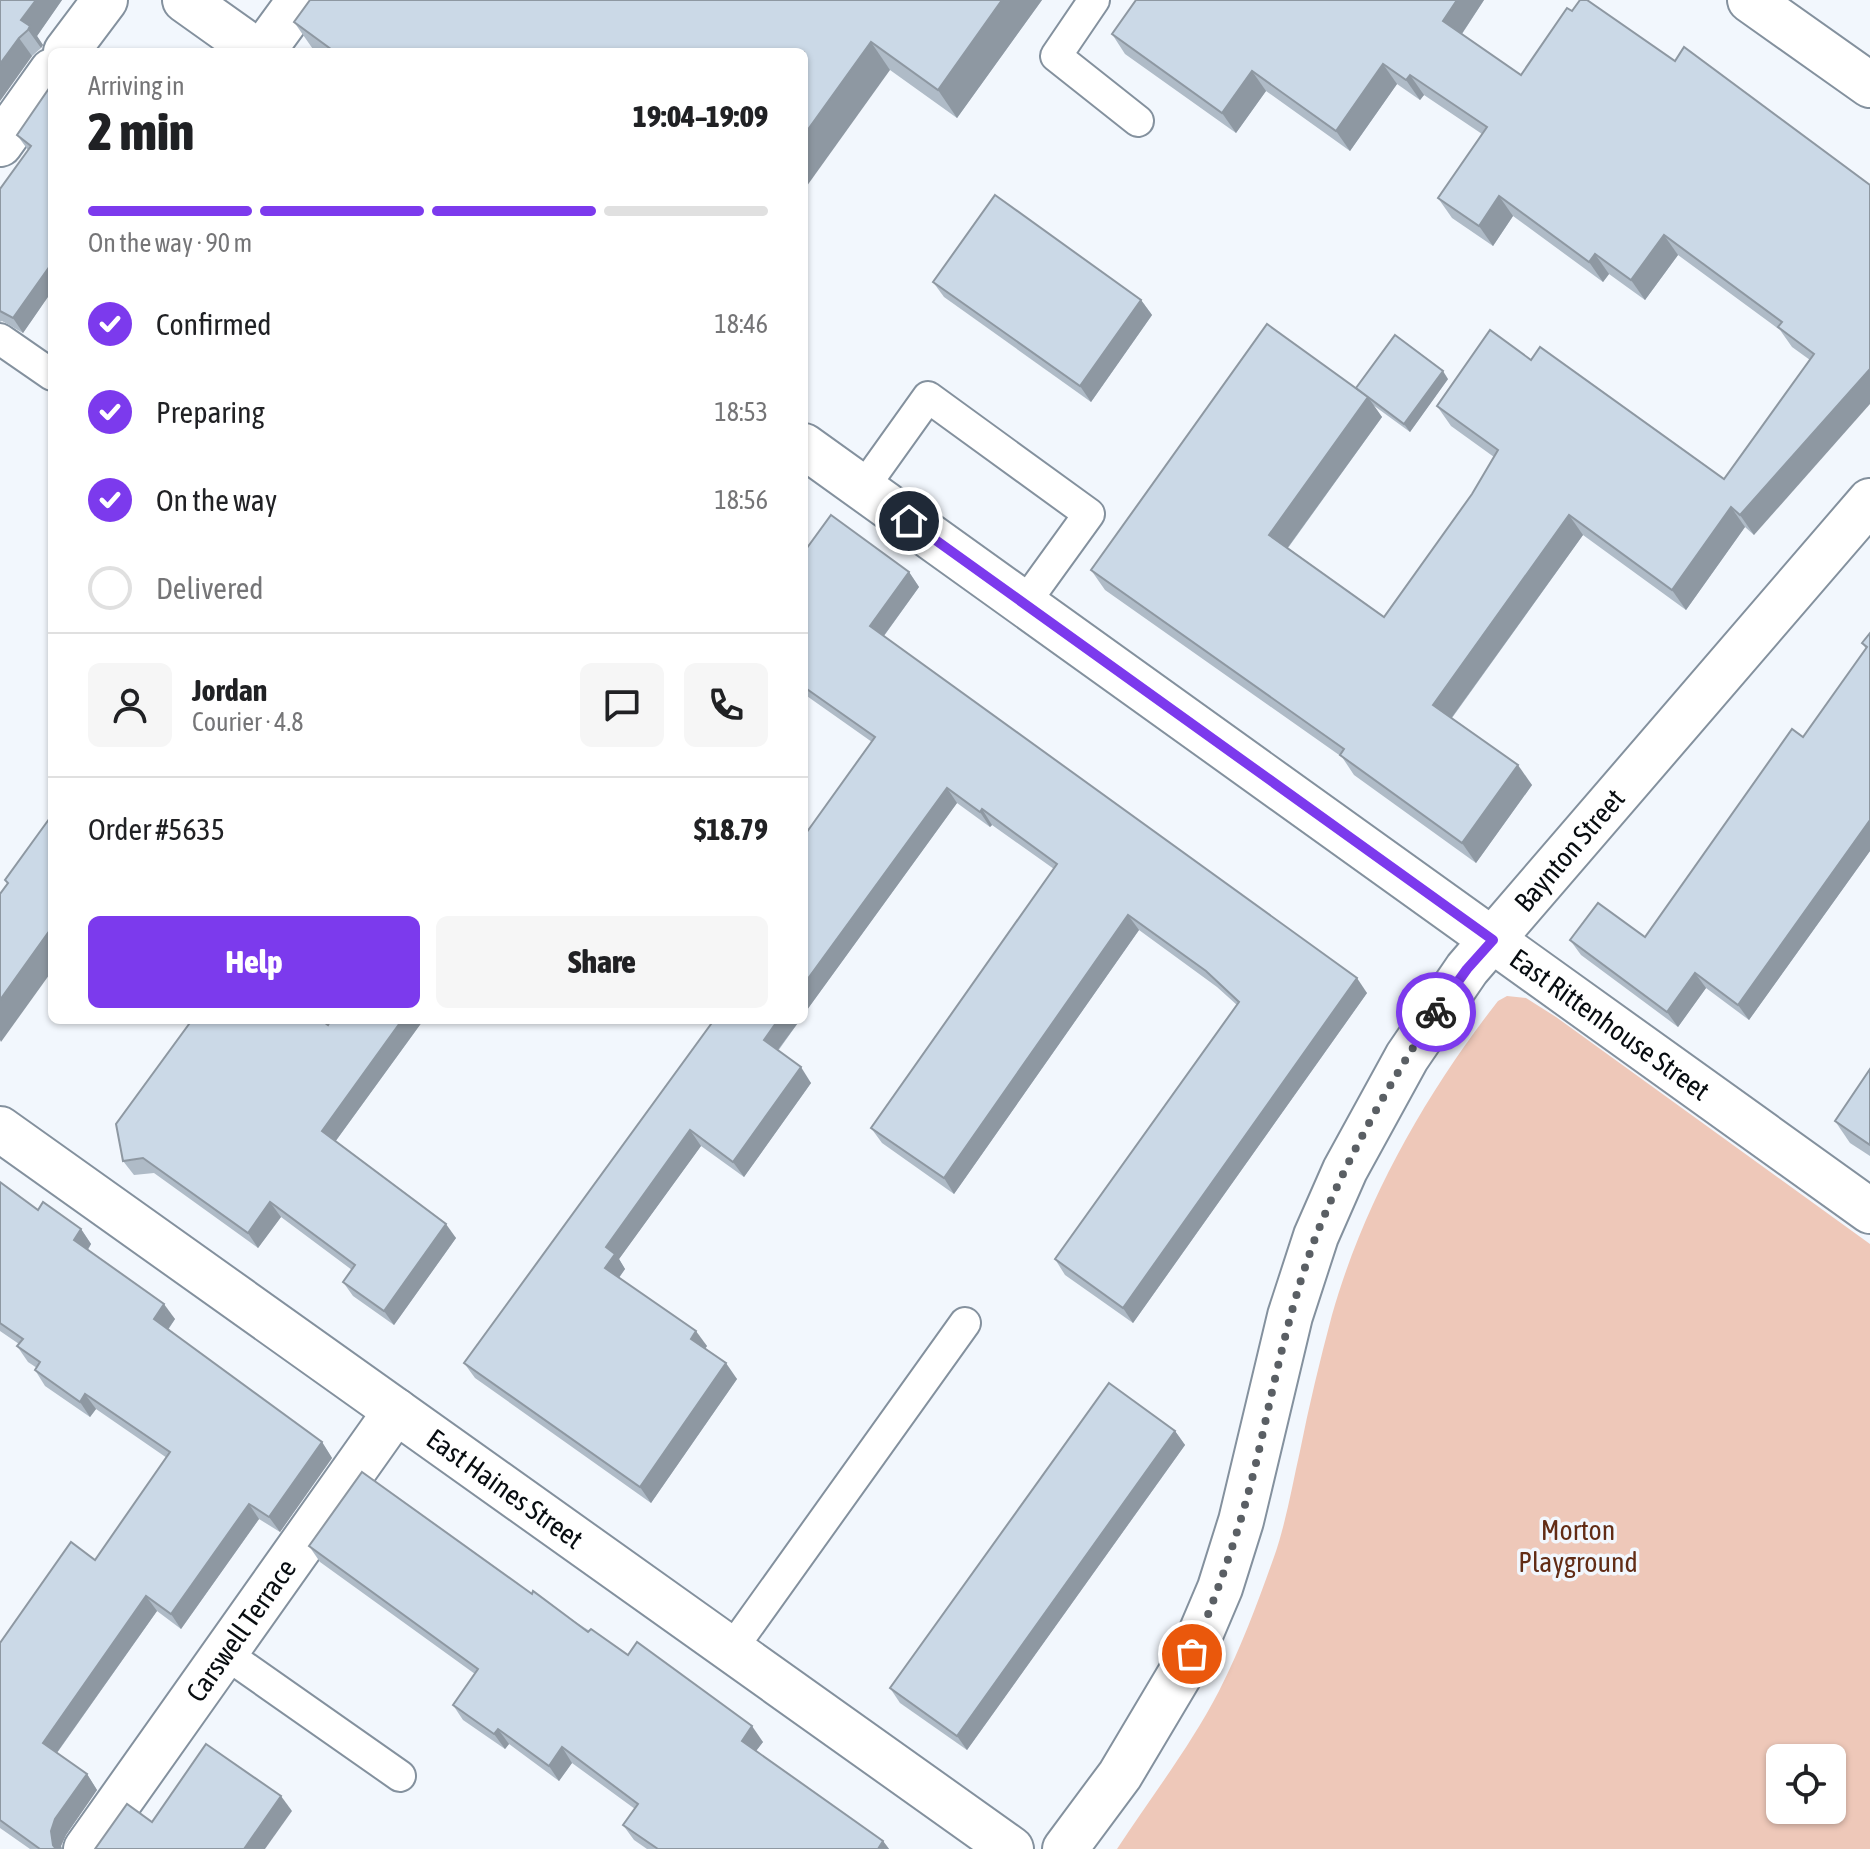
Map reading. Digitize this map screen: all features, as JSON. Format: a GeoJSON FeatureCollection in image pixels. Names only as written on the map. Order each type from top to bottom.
{"type":"FeatureCollection","features":[{"type":"Feature","properties":{"kind":"street"},"geometry":{"type":"LineString","coordinates":[[69,48],[105,0]]}},
{"type":"Feature","properties":{"kind":"street"},"geometry":{"type":"LineString","coordinates":[[185,0],[254,48]]}},
{"type":"Feature","properties":{"kind":"street"},"geometry":{"type":"LineString","coordinates":[[263,48],[300,0]]}},
{"type":"Feature","properties":{"kind":"street"},"geometry":{"type":"LineString","coordinates":[[1750,0],[1870,85]]}},
{"type":"Feature","properties":{"kind":"street"},"geometry":{"type":"LineString","coordinates":[[0,144],[48,77]]}},
{"type":"Feature","properties":{"kind":"street","name":"East Rittenhouse Street"},"geometry":{"type":"LineString","coordinates":[[808,449],[1870,1211]]}},
{"type":"Feature","properties":{"kind":"street","name":"Baynton Street"},"geometry":{"type":"LineString","coordinates":[[1065,1849],[1120,1775],[1192,1654],[1220,1588],[1257,1460],[1290,1316],[1316,1236],[1345,1170],[1407,1057],[1459,980],[1870,501]]}},
{"type":"Feature","properties":{"kind":"street","name":"East Haines Street"},"geometry":{"type":"LineString","coordinates":[[0,1129],[1011,1849]]}},
{"type":"Feature","properties":{"kind":"street","name":"Carswell Terrace"},"geometry":{"type":"LineString","coordinates":[[86,1849],[396,1411]]}},
{"type":"Feature","properties":{"kind":"lane"},"geometry":{"type":"LineString","coordinates":[[1094,0],[1056,56],[1138,121]]}},
{"type":"Feature","properties":{"kind":"lane"},"geometry":{"type":"LineString","coordinates":[[0,339],[48,372]]}},
{"type":"Feature","properties":{"kind":"lane"},"geometry":{"type":"LineString","coordinates":[[863,488],[928,397],[1089,514],[1024,604]]}},
{"type":"Feature","properties":{"kind":"lane"},"geometry":{"type":"LineString","coordinates":[[731,1650],[965,1323]]}},
{"type":"Feature","properties":{"kind":"lane"},"geometry":{"type":"LineString","coordinates":[[226,1654],[400,1776]]}},
{"type":"Feature","properties":{"kind":"green space","name":"Morton Playground"},"geometry":{"type":"Polygon","coordinates":[[[1507,996],[1526,998],[1870,1244],[1870,1849],[1117,1849],[1208,1712],[1249,1625],[1282,1531],[1311,1400],[1345,1273],[1361,1231],[1400,1150],[1472,1036],[1498,1001],[1507,996]]]}},
{"type":"Feature","properties":{"kind":"building"},"geometry":{"type":"Polygon","coordinates":[[[0,0],[36,0],[21,20],[30,26],[28,30],[0,64],[0,0]]]}},
{"type":"Feature","properties":{"kind":"building"},"geometry":{"type":"Polygon","coordinates":[[[310,0],[1002,0],[938,90],[871,42],[808,129],[808,48],[330,48],[294,22],[310,0]]]}},
{"type":"Feature","properties":{"kind":"building"},"geometry":{"type":"Polygon","coordinates":[[[1136,0],[1457,0],[1443,21],[1521,75],[1567,8],[1572,11],[1580,0],[1587,0],[1675,61],[1684,47],[1870,185],[1870,369],[1740,515],[1731,507],[1672,590],[1569,515],[1433,705],[1518,765],[1462,843],[1340,755],[1344,749],[1091,570],[1267,324],[1368,397],[1269,535],[1384,617],[1472,494],[1498,450],[1437,406],[1490,330],[1531,360],[1540,347],[1724,479],[1814,354],[1778,327],[1782,322],[1664,235],[1631,280],[1595,254],[1589,262],[1499,196],[1479,226],[1438,198],[1487,127],[1410,75],[1406,80],[1383,64],[1336,131],[1252,71],[1222,113],[1112,34],[1136,0]]]}},
{"type":"Feature","properties":{"kind":"building"},"geometry":{"type":"Polygon","coordinates":[[[48,90],[48,269],[13,318],[0,311],[0,189],[31,146],[17,135],[48,90]]]}},
{"type":"Feature","properties":{"kind":"building"},"geometry":{"type":"Polygon","coordinates":[[[995,195],[1141,300],[1080,386],[933,282],[995,195]]]}},
{"type":"Feature","properties":{"kind":"building"},"geometry":{"type":"Polygon","coordinates":[[[1395,335],[1443,371],[1404,424],[1356,388],[1395,335]]]}},
{"type":"Feature","properties":{"kind":"building"},"geometry":{"type":"Polygon","coordinates":[[[831,515],[909,572],[870,626],[1357,978],[1123,1308],[1055,1259],[1239,1002],[1206,971],[1128,915],[944,1178],[871,1128],[1057,864],[982,809],[980,812],[947,788],[808,979],[808,830],[875,737],[808,690],[808,547],[831,515]]]}},
{"type":"Feature","properties":{"kind":"building"},"geometry":{"type":"Polygon","coordinates":[[[1870,633],[1870,820],[1738,1005],[1695,973],[1667,1012],[1570,940],[1598,903],[1645,937],[1792,729],[1803,737],[1867,647],[1862,643],[1870,633]]]}},
{"type":"Feature","properties":{"kind":"building"},"geometry":{"type":"Polygon","coordinates":[[[48,821],[48,933],[0,1000],[0,894],[8,883],[5,880],[48,821]]]}},
{"type":"Feature","properties":{"kind":"building"},"geometry":{"type":"Polygon","coordinates":[[[189,1024],[399,1024],[322,1131],[446,1224],[384,1311],[343,1282],[355,1265],[270,1202],[248,1233],[143,1158],[123,1161],[116,1124],[189,1024]]]}},
{"type":"Feature","properties":{"kind":"building"},"geometry":{"type":"Polygon","coordinates":[[[711,1024],[775,1024],[764,1040],[801,1067],[733,1162],[690,1130],[606,1247],[615,1254],[605,1268],[696,1331],[691,1339],[726,1363],[640,1487],[464,1363],[711,1024]]]}},
{"type":"Feature","properties":{"kind":"building"},"geometry":{"type":"Polygon","coordinates":[[[1870,1069],[1870,1145],[1835,1121],[1870,1069]]]}},
{"type":"Feature","properties":{"kind":"building"},"geometry":{"type":"Polygon","coordinates":[[[0,1182],[38,1210],[43,1202],[81,1229],[74,1240],[164,1304],[154,1319],[322,1442],[269,1517],[249,1504],[171,1614],[146,1596],[43,1743],[87,1774],[55,1819],[51,1831],[56,1849],[40,1849],[0,1820],[0,1643],[71,1542],[95,1560],[170,1452],[85,1394],[80,1402],[35,1370],[40,1362],[17,1346],[23,1339],[0,1323],[0,1182]]]}},
{"type":"Feature","properties":{"kind":"building"},"geometry":{"type":"Polygon","coordinates":[[[1109,1383],[1175,1431],[957,1736],[890,1688],[1109,1383]]]}},
{"type":"Feature","properties":{"kind":"building"},"geometry":{"type":"Polygon","coordinates":[[[362,1472],[588,1632],[591,1629],[628,1655],[637,1642],[752,1726],[742,1741],[883,1841],[878,1849],[658,1849],[623,1825],[638,1804],[562,1747],[549,1766],[498,1729],[494,1734],[453,1705],[478,1669],[309,1546],[362,1472]]]}},
{"type":"Feature","properties":{"kind":"building"},"geometry":{"type":"Polygon","coordinates":[[[206,1744],[281,1796],[244,1849],[95,1849],[127,1804],[152,1822],[206,1744]]]}},
{"type":"Feature","properties":{"kind":"way so far"},"geometry":{"type":"LineString","coordinates":[[1192,1654],[1220,1588],[1241,1521],[1290,1316],[1316,1236],[1375,1113],[1436,1012]]}},
{"type":"Feature","properties":{"kind":"route"},"geometry":{"type":"LineString","coordinates":[[909,521],[1493,940],[1436,1012]]}}]}
